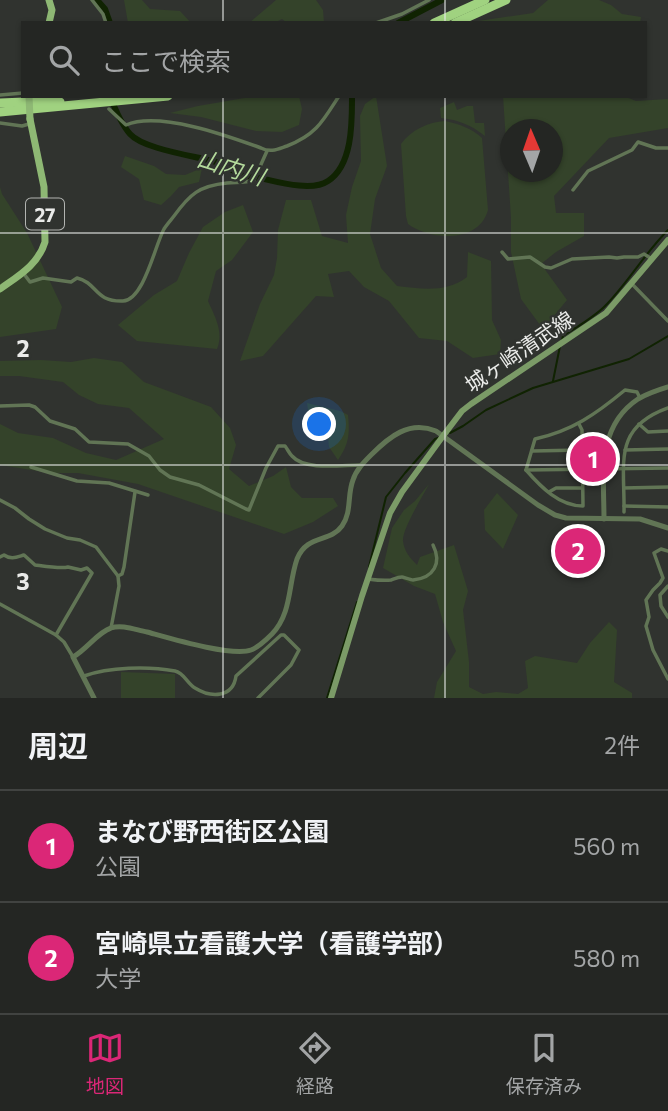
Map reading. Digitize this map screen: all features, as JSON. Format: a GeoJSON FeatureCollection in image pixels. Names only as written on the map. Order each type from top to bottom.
{"type":"FeatureCollection","features":[{"type":"Feature","properties":{"kind":"highway"},"geometry":{"type":"LineString","coordinates":[[456,18],[478,0]]}},
{"type":"Feature","properties":{"kind":"highway"},"geometry":{"type":"LineString","coordinates":[[456,18],[485,0]]}},
{"type":"Feature","properties":{"kind":"highway"},"geometry":{"type":"LineString","coordinates":[[451,21],[497,0]]}},
{"type":"Feature","properties":{"kind":"highway"},"geometry":{"type":"LineString","coordinates":[[456,18],[506,0]]}},
{"type":"Feature","properties":{"kind":"highway"},"geometry":{"type":"LineString","coordinates":[[0,108],[49,101],[103,98]]}},
{"type":"Feature","properties":{"kind":"highway"},"geometry":{"type":"LineString","coordinates":[[0,108],[140,98]]}},
{"type":"Feature","properties":{"kind":"main road"},"geometry":{"type":"LineString","coordinates":[[49,0],[49,21]]}},
{"type":"Feature","properties":{"kind":"main road","name":"27"},"geometry":{"type":"LineString","coordinates":[[0,289],[38,259],[45,243],[44,187],[29,98]]}},
{"type":"Feature","properties":{"kind":"main road","name":"城ヶ崎清武線"},"geometry":{"type":"LineString","coordinates":[[331,698],[385,524],[393,506],[444,434],[471,404],[606,313],[668,240]]}},
{"type":"Feature","properties":{"kind":"street"},"geometry":{"type":"LineString","coordinates":[[92,0],[105,21]]}},
{"type":"Feature","properties":{"kind":"street"},"geometry":{"type":"LineString","coordinates":[[382,21],[429,0]]}},
{"type":"Feature","properties":{"kind":"street"},"geometry":{"type":"LineString","coordinates":[[0,95],[21,93]]}},
{"type":"Feature","properties":{"kind":"street"},"geometry":{"type":"LineString","coordinates":[[109,109],[126,125],[135,121],[170,121],[267,151],[299,142],[312,134],[338,98]]}},
{"type":"Feature","properties":{"kind":"street"},"geometry":{"type":"LineString","coordinates":[[0,123],[22,126],[31,121]]}},
{"type":"Feature","properties":{"kind":"street"},"geometry":{"type":"LineString","coordinates":[[573,190],[588,171],[632,150],[638,142],[656,148],[668,148]]}},
{"type":"Feature","properties":{"kind":"street"},"geometry":{"type":"LineString","coordinates":[[23,272],[30,282],[43,278],[67,282],[77,278],[88,282],[100,296],[126,301],[136,293],[146,276],[164,229],[186,199],[211,186],[254,180],[267,151]]}},
{"type":"Feature","properties":{"kind":"street"},"geometry":{"type":"LineString","coordinates":[[502,252],[508,259],[530,257],[551,268],[572,260],[638,257],[645,254],[652,259]]}},
{"type":"Feature","properties":{"kind":"street"},"geometry":{"type":"LineString","coordinates":[[632,284],[668,321]]}},
{"type":"Feature","properties":{"kind":"street"},"geometry":{"type":"LineString","coordinates":[[604,519],[604,451],[611,430],[616,420],[640,398],[668,387]]}},
{"type":"Feature","properties":{"kind":"street"},"geometry":{"type":"LineString","coordinates":[[526,470],[535,439],[564,432],[579,424],[625,390],[637,392],[640,398]]}},
{"type":"Feature","properties":{"kind":"street"},"geometry":{"type":"LineString","coordinates":[[0,406],[29,405],[50,421],[75,429],[89,442],[128,444],[149,456],[170,478],[200,485],[249,510],[278,446],[285,446],[293,457],[313,465],[362,465]]}},
{"type":"Feature","properties":{"kind":"street"},"geometry":{"type":"LineString","coordinates":[[624,512],[625,450],[632,432],[652,414],[668,408]]}},
{"type":"Feature","properties":{"kind":"street"},"geometry":{"type":"LineString","coordinates":[[526,470],[560,501],[573,506],[583,506],[582,430],[579,424]]}},
{"type":"Feature","properties":{"kind":"street"},"geometry":{"type":"LineString","coordinates":[[639,424],[648,432],[668,431]]}},
{"type":"Feature","properties":{"kind":"street"},"geometry":{"type":"LineString","coordinates":[[74,657],[111,628],[132,628],[229,652],[247,651],[257,646],[275,631],[283,617],[296,562],[301,552],[313,541],[330,535],[342,526],[348,512],[352,481],[362,465],[387,440],[404,430],[425,426],[444,434],[555,515],[566,518],[640,519],[668,528]]}},
{"type":"Feature","properties":{"kind":"street"},"geometry":{"type":"LineString","coordinates":[[625,450],[668,449]]}},
{"type":"Feature","properties":{"kind":"street"},"geometry":{"type":"LineString","coordinates":[[531,451],[582,450]]}},
{"type":"Feature","properties":{"kind":"street"},"geometry":{"type":"LineString","coordinates":[[32,467],[77,481],[109,484],[148,495]]}},
{"type":"Feature","properties":{"kind":"street"},"geometry":{"type":"LineString","coordinates":[[526,470],[668,468]]}},
{"type":"Feature","properties":{"kind":"street"},"geometry":{"type":"LineString","coordinates":[[624,488],[668,487]]}},
{"type":"Feature","properties":{"kind":"street"},"geometry":{"type":"LineString","coordinates":[[549,492],[556,488],[582,488]]}},
{"type":"Feature","properties":{"kind":"street"},"geometry":{"type":"LineString","coordinates":[[118,576],[124,567],[135,492]]}},
{"type":"Feature","properties":{"kind":"street"},"geometry":{"type":"LineString","coordinates":[[0,500],[45,529],[96,547],[118,576],[119,586],[111,628]]}},
{"type":"Feature","properties":{"kind":"street"},"geometry":{"type":"LineString","coordinates":[[624,506],[668,507]]}},
{"type":"Feature","properties":{"kind":"street"},"geometry":{"type":"LineString","coordinates":[[368,579],[378,581],[401,577],[413,580],[427,575],[437,563],[437,552],[433,545]]}},
{"type":"Feature","properties":{"kind":"street"},"geometry":{"type":"LineString","coordinates":[[668,551],[661,549],[654,553],[663,578],[646,600],[649,617],[646,626],[653,650],[668,679]]}},
{"type":"Feature","properties":{"kind":"street"},"geometry":{"type":"LineString","coordinates":[[0,557],[4,555],[17,558],[24,555],[35,565],[62,569],[87,568],[92,573],[56,635]]}},
{"type":"Feature","properties":{"kind":"street"},"geometry":{"type":"LineString","coordinates":[[668,586],[660,594],[668,617]]}},
{"type":"Feature","properties":{"kind":"street"},"geometry":{"type":"LineString","coordinates":[[0,604],[64,642],[94,698]]}},
{"type":"Feature","properties":{"kind":"street"},"geometry":{"type":"LineString","coordinates":[[83,677],[98,671],[123,669],[172,671],[180,673],[196,690],[212,695],[227,694],[235,685],[236,676],[284,635],[299,650],[291,665],[258,698]]}},
{"type":"Feature","properties":{"kind":"green space"},"geometry":{"type":"Polygon","coordinates":[[[124,0],[142,0],[150,9],[180,11],[189,21],[128,21],[124,0]]]}},
{"type":"Feature","properties":{"kind":"green space"},"geometry":{"type":"Polygon","coordinates":[[[276,0],[316,0],[323,10],[324,21],[282,19],[251,21],[276,0]]]}},
{"type":"Feature","properties":{"kind":"green space"},"geometry":{"type":"Polygon","coordinates":[[[548,0],[599,0],[622,14],[641,17],[640,21],[478,21],[533,13],[548,0]]]}},
{"type":"Feature","properties":{"kind":"green space"},"geometry":{"type":"Polygon","coordinates":[[[244,98],[299,98],[302,109],[299,125],[282,132],[256,131],[201,117],[170,113],[244,98]]]}},
{"type":"Feature","properties":{"kind":"green space"},"geometry":{"type":"Polygon","coordinates":[[[376,98],[387,166],[375,199],[370,234],[381,268],[397,286],[434,289],[451,286],[467,277],[468,252],[491,261],[492,320],[501,340],[500,354],[473,358],[447,341],[419,338],[389,301],[364,287],[349,271],[328,274],[334,297],[316,296],[263,356],[240,361],[260,304],[274,275],[278,230],[286,200],[311,200],[322,236],[348,243],[346,215],[361,161],[360,116],[365,104],[376,98]]]}},
{"type":"Feature","properties":{"kind":"green space"},"geometry":{"type":"Polygon","coordinates":[[[503,98],[629,98],[636,101],[668,99],[668,128],[609,138],[554,196],[556,213],[584,213],[584,236],[541,264],[567,300],[543,329],[521,299],[511,252],[509,182],[563,182],[563,119],[505,119],[503,98]]]}},
{"type":"Feature","properties":{"kind":"green space"},"geometry":{"type":"Polygon","coordinates":[[[454,102],[457,110],[473,106],[475,123],[484,123],[485,136],[464,124],[441,118],[440,108],[454,102]]]}},
{"type":"Feature","properties":{"kind":"green space"},"geometry":{"type":"Polygon","coordinates":[[[445,121],[465,127],[482,138],[488,210],[483,221],[475,228],[453,236],[418,230],[408,224],[406,216],[401,144],[420,128],[445,121]]]}},
{"type":"Feature","properties":{"kind":"green space"},"geometry":{"type":"Polygon","coordinates":[[[125,156],[154,166],[166,174],[185,175],[202,168],[199,182],[179,187],[161,205],[144,200],[139,179],[121,167],[125,156]]]}},
{"type":"Feature","properties":{"kind":"green space"},"geometry":{"type":"Polygon","coordinates":[[[0,187],[27,233],[62,307],[56,329],[0,337],[0,187]]]}},
{"type":"Feature","properties":{"kind":"green space"},"geometry":{"type":"Polygon","coordinates":[[[243,205],[253,232],[232,260],[216,271],[208,301],[219,331],[217,349],[137,341],[118,325],[154,295],[177,281],[203,227],[225,212],[243,205]]]}},
{"type":"Feature","properties":{"kind":"green space"},"geometry":{"type":"Polygon","coordinates":[[[94,358],[122,362],[144,382],[211,407],[230,428],[236,445],[229,469],[249,486],[286,467],[291,487],[302,498],[333,498],[338,506],[313,522],[284,534],[138,484],[78,473],[51,473],[0,465],[0,424],[18,433],[53,438],[86,453],[116,460],[164,439],[129,408],[98,404],[79,395],[63,382],[0,376],[0,361],[71,362],[94,358]]]}},
{"type":"Feature","properties":{"kind":"green space"},"geometry":{"type":"Polygon","coordinates":[[[307,403],[348,415],[348,439],[338,460],[329,447],[327,427],[308,410],[307,403]]]}},
{"type":"Feature","properties":{"kind":"green space"},"geometry":{"type":"Polygon","coordinates":[[[429,484],[413,512],[403,541],[408,554],[417,565],[420,557],[454,545],[468,591],[463,610],[469,687],[483,694],[518,694],[528,688],[525,661],[535,656],[577,663],[609,622],[617,630],[614,682],[632,693],[632,698],[434,698],[437,682],[456,651],[443,622],[435,594],[414,586],[383,568],[392,528],[404,510],[429,484]]]}},
{"type":"Feature","properties":{"kind":"green space"},"geometry":{"type":"Polygon","coordinates":[[[497,493],[518,515],[503,549],[485,530],[484,510],[497,493]]]}},
{"type":"Feature","properties":{"kind":"green space"},"geometry":{"type":"Polygon","coordinates":[[[121,672],[175,674],[175,698],[121,698],[121,672]]]}},
{"type":"Feature","properties":{"kind":"waterway","name":"山内川"},"geometry":{"type":"LineString","coordinates":[[97,0],[105,9],[109,21]]}},
{"type":"Feature","properties":{"kind":"waterway","name":"山内川"},"geometry":{"type":"LineString","coordinates":[[402,21],[442,0]]}},
{"type":"Feature","properties":{"kind":"waterway","name":"山内川"},"geometry":{"type":"LineString","coordinates":[[111,98],[118,116],[130,134],[146,144],[220,163],[246,177],[304,186],[328,181],[342,164],[349,142],[352,98]]}},
{"type":"Feature","properties":{"kind":"waterway"},"geometry":{"type":"LineString","coordinates":[[562,340],[563,336],[607,304],[668,230]]}},
{"type":"Feature","properties":{"kind":"waterway"},"geometry":{"type":"LineString","coordinates":[[450,433],[486,410],[533,388],[629,359],[668,336]]}},
{"type":"Feature","properties":{"kind":"waterway"},"geometry":{"type":"LineString","coordinates":[[553,381],[560,346]]}},
{"type":"Feature","properties":{"kind":"waterway"},"geometry":{"type":"LineString","coordinates":[[369,567],[386,497],[438,438]]}},
{"type":"Feature","properties":{"kind":"waterway"},"geometry":{"type":"LineString","coordinates":[[327,698],[357,602]]}},
{"type":"Feature","properties":{"kind":"place","name":"まなび野西街区公園"},"geometry":{"type":"Point","coordinates":[593,459]}},
{"type":"Feature","properties":{"kind":"place","name":"宮崎県立看護大学（看護学部）"},"geometry":{"type":"Point","coordinates":[578,551]}}]}
